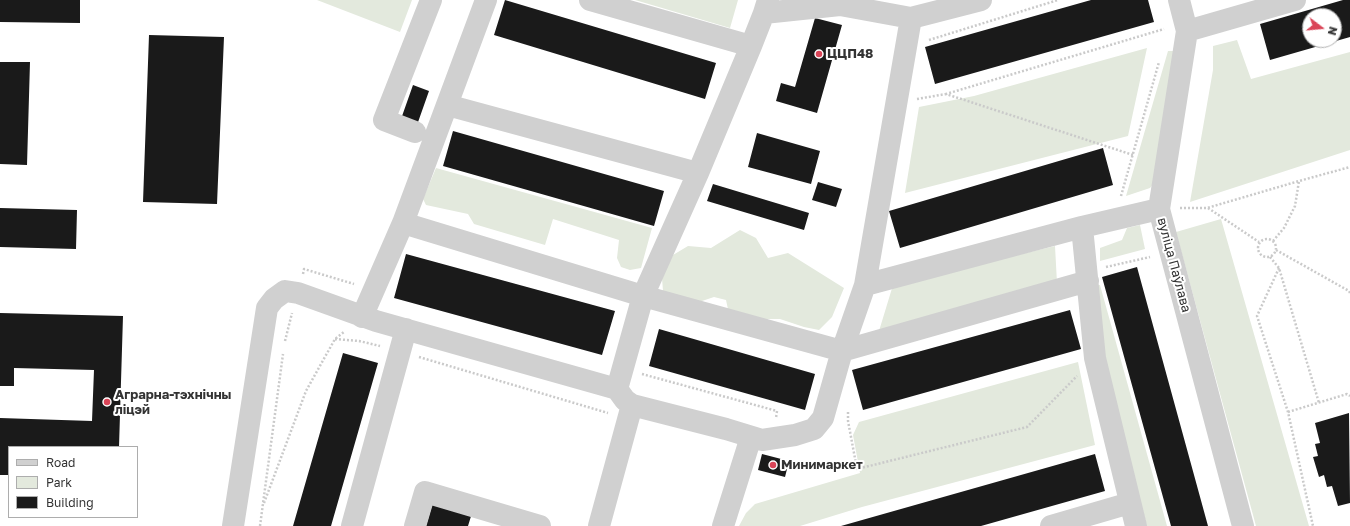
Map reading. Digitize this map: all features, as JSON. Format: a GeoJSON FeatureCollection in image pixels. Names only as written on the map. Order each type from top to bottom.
{"type":"FeatureCollection","features":[{"type":"Feature","properties":{"kind":"street"},"geometry":{"type":"LineString","coordinates":[[415,132],[384,120],[431,0]]}},
{"type":"Feature","properties":{"kind":"street"},"geometry":{"type":"LineString","coordinates":[[362,317],[403,223],[486,0]]}},
{"type":"Feature","properties":{"kind":"street"},"geometry":{"type":"LineString","coordinates":[[590,0],[751,46]]}},
{"type":"Feature","properties":{"kind":"street"},"geometry":{"type":"LineString","coordinates":[[617,388],[643,296],[698,173],[766,7],[840,5],[911,18],[980,0]]}},
{"type":"Feature","properties":{"kind":"street","name":"вуліца Паўлава"},"geometry":{"type":"LineString","coordinates":[[1179,0],[1178,30],[1159,209],[1243,526]]}},
{"type":"Feature","properties":{"kind":"street"},"geometry":{"type":"LineString","coordinates":[[1178,30],[1295,0]]}},
{"type":"Feature","properties":{"kind":"street"},"geometry":{"type":"LineString","coordinates":[[233,526],[267,308],[274,299],[285,291],[298,293],[362,317],[617,388],[625,400],[632,405],[726,429],[762,440],[795,435],[814,429],[823,418],[842,351],[866,285],[911,18]]}},
{"type":"Feature","properties":{"kind":"street"},"geometry":{"type":"LineString","coordinates":[[447,105],[698,173]]}},
{"type":"Feature","properties":{"kind":"street"},"geometry":{"type":"LineString","coordinates":[[866,285],[1082,227],[1159,209]]}},
{"type":"Feature","properties":{"kind":"street"},"geometry":{"type":"LineString","coordinates":[[403,223],[643,296],[842,351],[1087,276]]}},
{"type":"Feature","properties":{"kind":"street"},"geometry":{"type":"LineString","coordinates":[[1082,227],[1095,358],[1136,526]]}},
{"type":"Feature","properties":{"kind":"street"},"geometry":{"type":"LineString","coordinates":[[352,526],[406,329]]}},
{"type":"Feature","properties":{"kind":"street"},"geometry":{"type":"LineString","coordinates":[[599,526],[632,405]]}},
{"type":"Feature","properties":{"kind":"street"},"geometry":{"type":"LineString","coordinates":[[723,526],[751,437]]}},
{"type":"Feature","properties":{"kind":"street"},"geometry":{"type":"LineString","coordinates":[[415,526],[425,492],[540,526]]}},
{"type":"Feature","properties":{"kind":"street"},"geometry":{"type":"LineString","coordinates":[[1051,526],[1130,503]]}},
{"type":"Feature","properties":{"kind":"path"},"geometry":{"type":"LineString","coordinates":[[926,41],[1058,0]]}},
{"type":"Feature","properties":{"kind":"path"},"geometry":{"type":"LineString","coordinates":[[1133,155],[946,94],[1178,30]]}},
{"type":"Feature","properties":{"kind":"path"},"geometry":{"type":"LineString","coordinates":[[1121,197],[1160,58]]}},
{"type":"Feature","properties":{"kind":"path"},"geometry":{"type":"LineString","coordinates":[[915,92],[915,99]]}},
{"type":"Feature","properties":{"kind":"path"},"geometry":{"type":"LineString","coordinates":[[1159,209],[1207,208],[1298,180],[1350,167]]}},
{"type":"Feature","properties":{"kind":"path"},"geometry":{"type":"LineString","coordinates":[[1273,241],[1284,228],[1295,206],[1298,180]]}},
{"type":"Feature","properties":{"kind":"path"},"geometry":{"type":"LineString","coordinates":[[1207,208],[1259,242]]}},
{"type":"Feature","properties":{"kind":"path"},"geometry":{"type":"LineString","coordinates":[[1264,239],[1273,241],[1276,245],[1274,254],[1265,258],[1260,256],[1257,247],[1259,242],[1264,239]]}},
{"type":"Feature","properties":{"kind":"path"},"geometry":{"type":"LineString","coordinates":[[1276,250],[1350,292]]}},
{"type":"Feature","properties":{"kind":"path"},"geometry":{"type":"LineString","coordinates":[[1087,276],[1154,256]]}},
{"type":"Feature","properties":{"kind":"path"},"geometry":{"type":"LineString","coordinates":[[1270,257],[1279,268],[1319,402]]}},
{"type":"Feature","properties":{"kind":"path"},"geometry":{"type":"LineString","coordinates":[[1279,268],[1257,316],[1288,412],[1313,526]]}},
{"type":"Feature","properties":{"kind":"path"},"geometry":{"type":"LineString","coordinates":[[260,526],[285,341],[304,269],[374,290]]}},
{"type":"Feature","properties":{"kind":"path"},"geometry":{"type":"LineString","coordinates":[[258,512],[262,507],[306,391],[335,339],[362,317]]}},
{"type":"Feature","properties":{"kind":"path"},"geometry":{"type":"LineString","coordinates":[[335,339],[359,341],[400,351],[434,363],[613,415]]}},
{"type":"Feature","properties":{"kind":"path"},"geometry":{"type":"LineString","coordinates":[[848,409],[848,421],[857,469],[1027,427],[1095,358]]}},
{"type":"Feature","properties":{"kind":"path"},"geometry":{"type":"LineString","coordinates":[[1288,412],[1347,394],[1350,396]]}},
{"type":"Feature","properties":{"kind":"green space"},"geometry":{"type":"Polygon","coordinates":[[[317,0],[412,0],[400,32],[317,0]]]}},
{"type":"Feature","properties":{"kind":"green space"},"geometry":{"type":"Polygon","coordinates":[[[635,0],[738,0],[730,28],[635,0]]]}},
{"type":"Feature","properties":{"kind":"green space"},"geometry":{"type":"Polygon","coordinates":[[[1237,40],[1251,79],[1350,52],[1350,150],[1190,202],[1213,70],[1213,46],[1237,40]]]}},
{"type":"Feature","properties":{"kind":"green space"},"geometry":{"type":"Polygon","coordinates":[[[1147,48],[1128,136],[905,193],[919,107],[974,96],[1147,48]]]}},
{"type":"Feature","properties":{"kind":"green space"},"geometry":{"type":"Polygon","coordinates":[[[1168,51],[1178,51],[1159,177],[1150,188],[1126,196],[1168,51]]]}},
{"type":"Feature","properties":{"kind":"green space"},"geometry":{"type":"Polygon","coordinates":[[[436,168],[652,228],[641,268],[630,270],[621,267],[617,258],[619,240],[553,219],[545,245],[474,224],[468,214],[426,205],[423,199],[436,168]]]}},
{"type":"Feature","properties":{"kind":"green space"},"geometry":{"type":"Polygon","coordinates":[[[1221,219],[1309,526],[1256,526],[1176,232],[1221,219]]]}},
{"type":"Feature","properties":{"kind":"green space"},"geometry":{"type":"Polygon","coordinates":[[[1140,225],[1145,249],[1100,261],[1100,248],[1122,240],[1127,228],[1140,225]]]}},
{"type":"Feature","properties":{"kind":"green space"},"geometry":{"type":"Polygon","coordinates":[[[740,230],[756,238],[768,258],[788,253],[844,288],[832,317],[819,330],[780,319],[755,319],[729,314],[726,300],[714,297],[699,302],[663,291],[662,278],[673,255],[688,246],[711,248],[740,230]]]}},
{"type":"Feature","properties":{"kind":"green space"},"geometry":{"type":"Polygon","coordinates":[[[1055,246],[1057,283],[879,331],[893,285],[1055,246]]]}},
{"type":"Feature","properties":{"kind":"green space"},"geometry":{"type":"Polygon","coordinates":[[[1100,285],[1167,526],[1147,526],[1101,350],[1094,286],[1100,285]]]}},
{"type":"Feature","properties":{"kind":"green space"},"geometry":{"type":"Polygon","coordinates":[[[1078,362],[1095,445],[862,507],[800,526],[739,526],[746,513],[755,504],[860,473],[853,435],[859,422],[1078,362]]]}},
{"type":"Feature","properties":{"kind":"building"},"geometry":{"type":"Polygon","coordinates":[[[0,0],[80,0],[80,23],[0,22],[0,0]]]}},
{"type":"Feature","properties":{"kind":"building"},"geometry":{"type":"Polygon","coordinates":[[[505,0],[716,63],[705,99],[494,35],[505,0]]]}},
{"type":"Feature","properties":{"kind":"building"},"geometry":{"type":"Polygon","coordinates":[[[1091,0],[1148,0],[1154,22],[935,84],[925,47],[1091,0]]]}},
{"type":"Feature","properties":{"kind":"building"},"geometry":{"type":"Polygon","coordinates":[[[1343,0],[1350,0],[1350,37],[1342,39],[1342,8],[1315,8],[1343,0]]]}},
{"type":"Feature","properties":{"kind":"building"},"geometry":{"type":"Polygon","coordinates":[[[1302,12],[1302,48],[1312,48],[1270,60],[1260,24],[1302,12]]]}},
{"type":"Feature","properties":{"kind":"building","name":"ЦЦП48"},"geometry":{"type":"Polygon","coordinates":[[[815,18],[842,25],[817,113],[776,101],[781,83],[795,87],[815,18]]]}},
{"type":"Feature","properties":{"kind":"building"},"geometry":{"type":"Polygon","coordinates":[[[149,35],[224,37],[217,204],[143,202],[149,35]]]}},
{"type":"Feature","properties":{"kind":"building"},"geometry":{"type":"Polygon","coordinates":[[[0,62],[30,62],[27,165],[0,164],[0,62]]]}},
{"type":"Feature","properties":{"kind":"building"},"geometry":{"type":"Polygon","coordinates":[[[413,85],[429,91],[417,125],[401,119],[413,85]]]}},
{"type":"Feature","properties":{"kind":"building"},"geometry":{"type":"Polygon","coordinates":[[[453,131],[664,191],[654,226],[443,166],[453,131]]]}},
{"type":"Feature","properties":{"kind":"building"},"geometry":{"type":"Polygon","coordinates":[[[757,133],[820,151],[811,184],[748,167],[757,133]]]}},
{"type":"Feature","properties":{"kind":"building"},"geometry":{"type":"Polygon","coordinates":[[[1103,148],[1113,185],[900,248],[889,211],[1103,148]]]}},
{"type":"Feature","properties":{"kind":"building"},"geometry":{"type":"Polygon","coordinates":[[[818,182],[842,189],[836,207],[812,200],[818,182]]]}},
{"type":"Feature","properties":{"kind":"building"},"geometry":{"type":"Polygon","coordinates":[[[713,184],[809,213],[804,230],[707,201],[713,184]]]}},
{"type":"Feature","properties":{"kind":"building"},"geometry":{"type":"Polygon","coordinates":[[[0,208],[77,210],[76,249],[0,247],[0,208]]]}},
{"type":"Feature","properties":{"kind":"building"},"geometry":{"type":"Polygon","coordinates":[[[406,254],[615,311],[602,355],[394,298],[406,254]]]}},
{"type":"Feature","properties":{"kind":"building"},"geometry":{"type":"Polygon","coordinates":[[[1137,267],[1208,526],[1171,526],[1102,277],[1137,267]]]}},
{"type":"Feature","properties":{"kind":"building"},"geometry":{"type":"Polygon","coordinates":[[[1070,310],[1081,349],[863,410],[852,370],[1070,310]]]}},
{"type":"Feature","properties":{"kind":"building","name":"Аграрна-тэхнічны ліцэй"},"geometry":{"type":"Polygon","coordinates":[[[0,313],[123,316],[119,446],[8,446],[8,475],[0,475],[0,418],[92,421],[94,370],[14,368],[14,386],[0,386],[0,313]]]}},
{"type":"Feature","properties":{"kind":"building"},"geometry":{"type":"Polygon","coordinates":[[[659,329],[815,374],[805,410],[649,366],[659,329]]]}},
{"type":"Feature","properties":{"kind":"building"},"geometry":{"type":"Polygon","coordinates":[[[343,353],[378,363],[331,526],[293,526],[343,353]]]}},
{"type":"Feature","properties":{"kind":"building"},"geometry":{"type":"Polygon","coordinates":[[[1349,413],[1350,503],[1338,506],[1332,486],[1327,487],[1324,475],[1319,477],[1313,457],[1318,456],[1315,444],[1320,443],[1315,423],[1349,413]]]}},
{"type":"Feature","properties":{"kind":"building","name":"Минимаркет"},"geometry":{"type":"Polygon","coordinates":[[[762,454],[789,461],[785,477],[758,470],[762,454]]]}},
{"type":"Feature","properties":{"kind":"building"},"geometry":{"type":"Polygon","coordinates":[[[1095,454],[1105,491],[981,526],[841,526],[1095,454]]]}},
{"type":"Feature","properties":{"kind":"building"},"geometry":{"type":"Polygon","coordinates":[[[433,502],[472,513],[468,526],[426,526],[433,502]]]}},
{"type":"Feature","properties":{"kind":"place","name":"ЦЦП48"},"geometry":{"type":"Point","coordinates":[819,54]}},
{"type":"Feature","properties":{"kind":"place","name":"Аграрна-тэхнічны ліцэй"},"geometry":{"type":"Point","coordinates":[107,402]}},
{"type":"Feature","properties":{"kind":"place","name":"Минимаркет"},"geometry":{"type":"Point","coordinates":[773,465]}}]}
